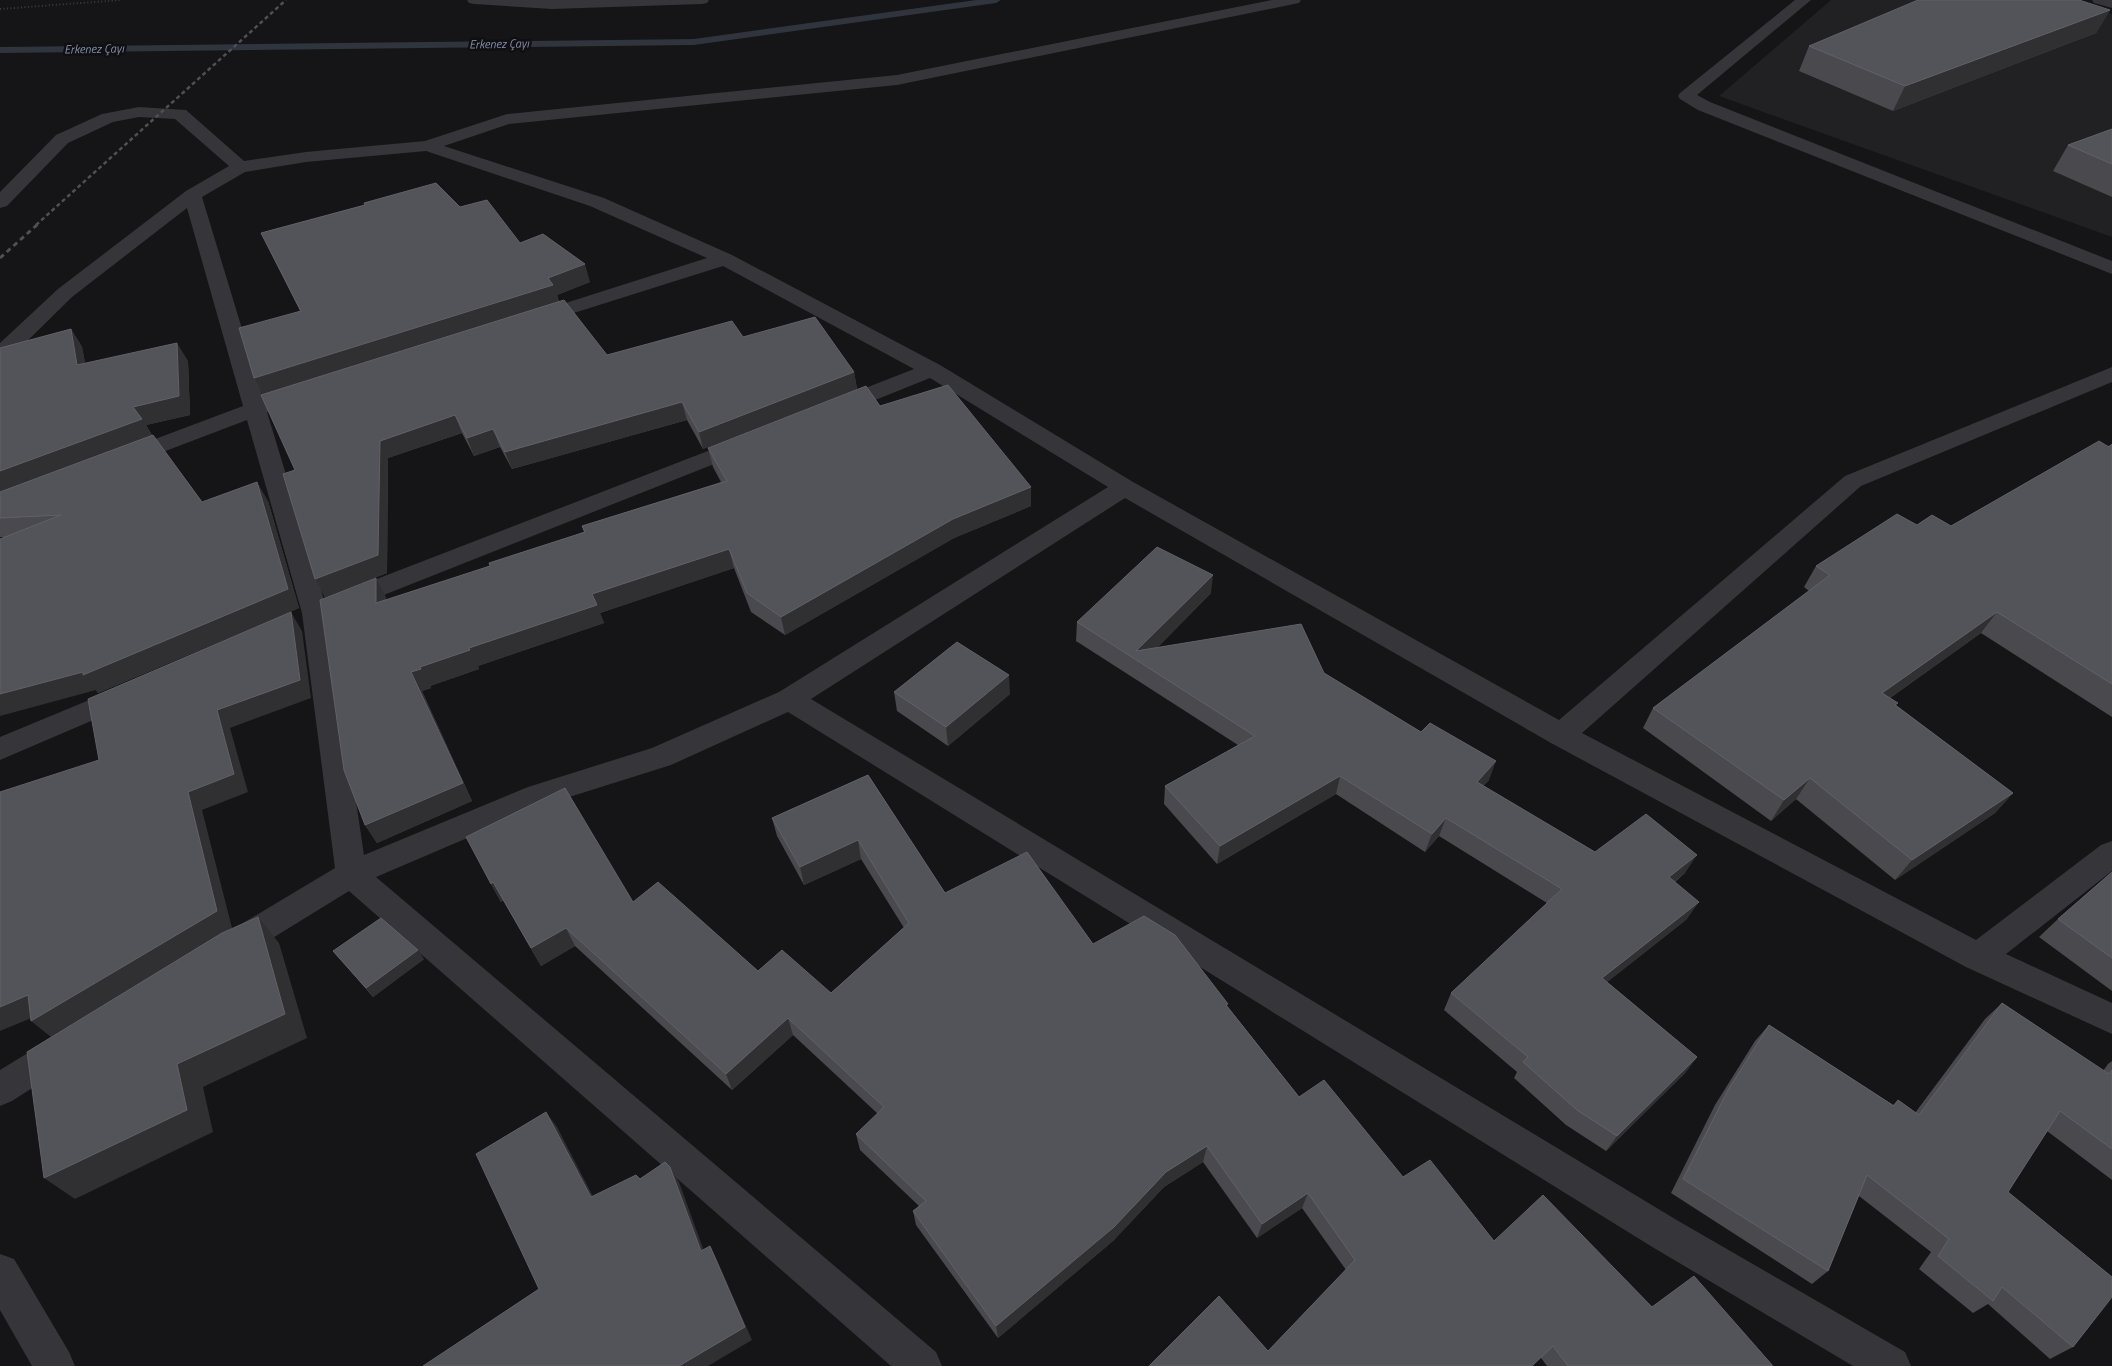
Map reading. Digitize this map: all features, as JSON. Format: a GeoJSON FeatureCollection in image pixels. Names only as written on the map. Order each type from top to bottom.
{"type":"FeatureCollection","features":[{"type":"Feature","properties":{"kind":"street"},"geometry":{"type":"LineString","coordinates":[[474,0],[552,5],[702,0]]}},
{"type":"Feature","properties":{"kind":"street"},"geometry":{"type":"LineString","coordinates":[[0,355],[65,293],[192,195],[240,167],[306,157],[427,146],[507,119],[898,80],[1294,0]]}},
{"type":"Feature","properties":{"kind":"street"},"geometry":{"type":"LineString","coordinates":[[1804,0],[1686,96],[1704,106],[2112,268]]}},
{"type":"Feature","properties":{"kind":"street"},"geometry":{"type":"LineString","coordinates":[[2098,0],[2112,4]]}},
{"type":"Feature","properties":{"kind":"street"},"geometry":{"type":"LineString","coordinates":[[0,202],[62,139],[108,118],[139,112],[180,114],[240,167]]}},
{"type":"Feature","properties":{"kind":"street"},"geometry":{"type":"LineString","coordinates":[[427,146],[597,202],[725,259],[932,370],[1125,487],[1561,736],[1978,956],[2112,1019]]}},
{"type":"Feature","properties":{"kind":"street"},"geometry":{"type":"LineString","coordinates":[[192,195],[254,409],[306,617],[351,874],[922,1366]]}},
{"type":"Feature","properties":{"kind":"street"},"geometry":{"type":"LineString","coordinates":[[518,325],[725,259]]}},
{"type":"Feature","properties":{"kind":"street"},"geometry":{"type":"LineString","coordinates":[[812,417],[932,370]]}},
{"type":"Feature","properties":{"kind":"street"},"geometry":{"type":"LineString","coordinates":[[1561,736],[1853,480],[2112,374]]}},
{"type":"Feature","properties":{"kind":"street"},"geometry":{"type":"LineString","coordinates":[[109,464],[254,409],[292,397]]}},
{"type":"Feature","properties":{"kind":"street"},"geometry":{"type":"LineString","coordinates":[[306,617],[766,435]]}},
{"type":"Feature","properties":{"kind":"street"},"geometry":{"type":"LineString","coordinates":[[209,961],[351,874],[538,794],[662,757],[789,699],[1125,487]]}},
{"type":"Feature","properties":{"kind":"street"},"geometry":{"type":"LineString","coordinates":[[0,749],[144,687]]}},
{"type":"Feature","properties":{"kind":"street"},"geometry":{"type":"LineString","coordinates":[[789,699],[1662,1232],[1891,1366]]}},
{"type":"Feature","properties":{"kind":"street"},"geometry":{"type":"LineString","coordinates":[[1978,956],[2112,854]]}},
{"type":"Feature","properties":{"kind":"street"},"geometry":{"type":"LineString","coordinates":[[0,1089],[84,1038]]}},
{"type":"Feature","properties":{"kind":"street"},"geometry":{"type":"LineString","coordinates":[[0,1273],[55,1366]]}},
{"type":"Feature","properties":{"kind":"path"},"geometry":{"type":"LineString","coordinates":[[0,9],[121,0]]}},
{"type":"Feature","properties":{"kind":"shaded area"},"geometry":{"type":"Polygon","coordinates":[[[1831,0],[2058,0],[2112,14],[2112,237],[1719,96],[1831,0]]]}},
{"type":"Feature","properties":{"kind":"building"},"geometry":{"type":"Polygon","coordinates":[[[1918,0],[2079,0],[2110,10],[1905,86],[1809,46],[1918,0]]]}},
{"type":"Feature","properties":{"kind":"building"},"geometry":{"type":"Polygon","coordinates":[[[2112,129],[2112,164],[2068,145],[2112,129]]]}},
{"type":"Feature","properties":{"kind":"building"},"geometry":{"type":"Polygon","coordinates":[[[436,183],[460,207],[487,200],[520,243],[543,234],[585,264],[548,278],[553,285],[254,378],[239,328],[301,311],[261,233],[365,205],[364,203],[436,183]]]}},
{"type":"Feature","properties":{"kind":"building"},"geometry":{"type":"Polygon","coordinates":[[[564,300],[607,355],[732,321],[743,337],[815,317],[854,372],[699,432],[682,402],[505,452],[493,429],[467,438],[455,415],[380,441],[378,555],[315,579],[283,474],[295,470],[261,395],[564,300]]]}},
{"type":"Feature","properties":{"kind":"building"},"geometry":{"type":"Polygon","coordinates":[[[71,329],[77,365],[177,343],[179,396],[133,407],[142,419],[0,471],[0,348],[71,329]]]}},
{"type":"Feature","properties":{"kind":"building"},"geometry":{"type":"Polygon","coordinates":[[[948,385],[1031,487],[953,519],[781,617],[747,593],[729,549],[592,594],[597,605],[469,648],[470,650],[420,667],[421,669],[411,672],[463,783],[365,825],[344,770],[320,600],[376,578],[376,603],[490,566],[489,563],[585,532],[582,526],[727,481],[708,448],[866,386],[880,406],[948,385]]]}},
{"type":"Feature","properties":{"kind":"building"},"geometry":{"type":"Polygon","coordinates":[[[153,435],[202,502],[257,482],[288,589],[83,675],[83,672],[0,694],[0,539],[61,515],[0,518],[0,492],[153,435]]]}},
{"type":"Feature","properties":{"kind":"building"},"geometry":{"type":"Polygon","coordinates":[[[2099,441],[2109,447],[2112,444],[2112,684],[1997,612],[1882,693],[1898,703],[1895,705],[2013,793],[1912,860],[1810,778],[1784,800],[1653,708],[1830,575],[1816,566],[1897,514],[1917,525],[1932,515],[1951,526],[2099,441]]]}},
{"type":"Feature","properties":{"kind":"building"},"geometry":{"type":"Polygon","coordinates":[[[1157,547],[1213,575],[1136,651],[1301,624],[1324,673],[1421,732],[1430,723],[1496,761],[1477,782],[1595,852],[1646,814],[1697,855],[1669,877],[1699,902],[1602,978],[1697,1057],[1617,1136],[1577,1110],[1523,1062],[1528,1057],[1451,993],[1562,889],[1446,818],[1432,834],[1340,776],[1220,846],[1165,786],[1255,736],[1077,622],[1157,547]]]}},
{"type":"Feature","properties":{"kind":"building"},"geometry":{"type":"Polygon","coordinates":[[[291,612],[300,680],[217,710],[234,774],[188,792],[217,911],[31,1021],[28,995],[0,1007],[0,792],[99,760],[88,699],[291,612]]]}},
{"type":"Feature","properties":{"kind":"building"},"geometry":{"type":"Polygon","coordinates":[[[957,642],[1009,675],[946,727],[894,692],[957,642]]]}},
{"type":"Feature","properties":{"kind":"building"},"geometry":{"type":"Polygon","coordinates":[[[868,775],[945,893],[1027,852],[1093,944],[1144,916],[1175,935],[1228,1004],[1226,1005],[1299,1097],[1324,1080],[1403,1177],[1430,1160],[1494,1241],[1543,1195],[1652,1307],[1694,1276],[1773,1366],[1568,1366],[1553,1346],[1532,1366],[1149,1366],[1219,1296],[1268,1351],[1355,1260],[1308,1193],[1262,1224],[1207,1146],[1166,1172],[1114,1227],[996,1326],[913,1211],[926,1201],[856,1134],[884,1107],[788,1018],[726,1074],[566,928],[531,948],[493,882],[491,884],[466,837],[565,788],[633,902],[658,882],[758,971],[782,950],[831,993],[909,923],[858,840],[800,867],[772,818],[868,775]]]}},
{"type":"Feature","properties":{"kind":"building"},"geometry":{"type":"Polygon","coordinates":[[[2112,872],[2112,958],[2058,919],[2112,872]]]}},
{"type":"Feature","properties":{"kind":"building"},"geometry":{"type":"Polygon","coordinates":[[[258,917],[285,1014],[177,1064],[187,1110],[44,1178],[27,1052],[222,933],[258,917]]]}},
{"type":"Feature","properties":{"kind":"building"},"geometry":{"type":"Polygon","coordinates":[[[381,918],[418,950],[366,988],[333,951],[381,918]]]}},
{"type":"Feature","properties":{"kind":"building"},"geometry":{"type":"Polygon","coordinates":[[[2002,1003],[2109,1074],[2112,1070],[2112,1149],[2060,1111],[2008,1192],[2112,1277],[2112,1297],[2073,1347],[2002,1287],[1993,1301],[1938,1256],[1949,1239],[1867,1175],[1828,1271],[1683,1179],[1728,1090],[1769,1025],[1894,1106],[1898,1100],[1919,1115],[2002,1003]]]}},
{"type":"Feature","properties":{"kind":"building"},"geometry":{"type":"Polygon","coordinates":[[[546,1112],[591,1197],[636,1175],[640,1179],[665,1162],[670,1167],[701,1251],[710,1246],[745,1327],[679,1366],[423,1366],[539,1289],[476,1154],[546,1112]]]}},
{"type":"Feature","properties":{"kind":"waterway","name":"Erkenez Çayı"},"geometry":{"type":"LineString","coordinates":[[0,50],[694,42],[996,0]]}},
{"type":"Feature","properties":{"kind":"railway"},"geometry":{"type":"LineString","coordinates":[[36,225],[286,0]]}},
{"type":"Feature","properties":{"kind":"railway"},"geometry":{"type":"LineString","coordinates":[[0,258],[38,224]]}}]}
